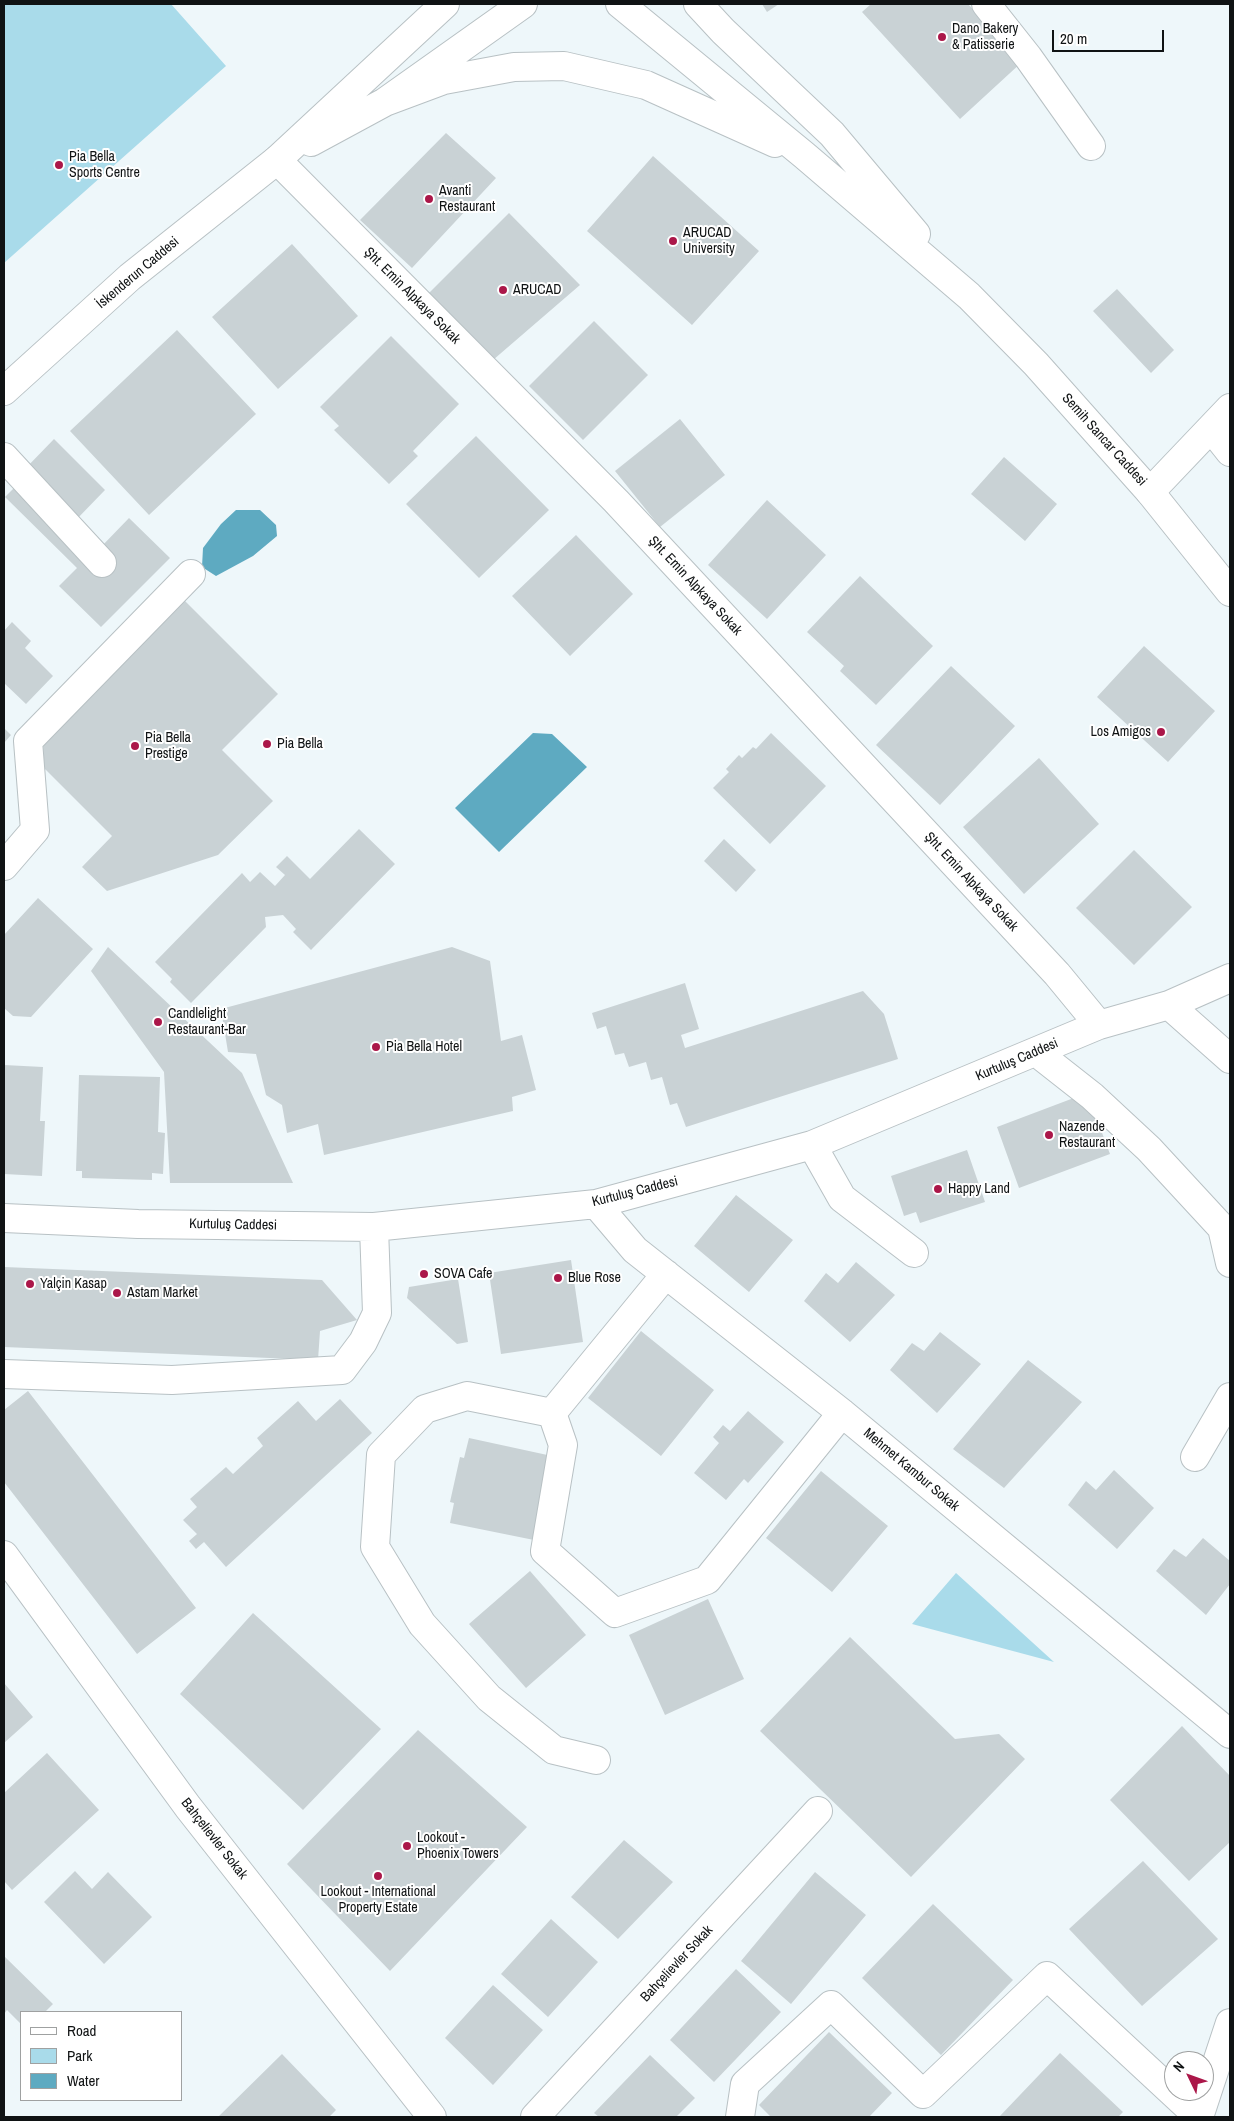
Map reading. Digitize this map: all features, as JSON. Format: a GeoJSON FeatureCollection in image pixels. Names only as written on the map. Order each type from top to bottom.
{"type":"FeatureCollection","features":[{"type":"Feature","properties":{"kind":"street"},"geometry":{"type":"LineString","coordinates":[[384,60],[424,4]]}},
{"type":"Feature","properties":{"kind":"street"},"geometry":{"type":"LineString","coordinates":[[277,160],[445,4]]}},
{"type":"Feature","properties":{"kind":"street"},"geometry":{"type":"LineString","coordinates":[[277,160],[385,102],[524,4]]}},
{"type":"Feature","properties":{"kind":"street"},"geometry":{"type":"LineString","coordinates":[[620,4],[804,155],[969,296]]}},
{"type":"Feature","properties":{"kind":"street"},"geometry":{"type":"LineString","coordinates":[[698,4],[723,31],[832,134],[969,296]]}},
{"type":"Feature","properties":{"kind":"street"},"geometry":{"type":"LineString","coordinates":[[714,4],[723,31]]}},
{"type":"Feature","properties":{"kind":"street"},"geometry":{"type":"LineString","coordinates":[[986,4],[1028,57],[1091,146]]}},
{"type":"Feature","properties":{"kind":"street"},"geometry":{"type":"LineString","coordinates":[[385,102],[444,80],[514,67],[564,66],[646,85],[804,155]]}},
{"type":"Feature","properties":{"kind":"street","name":"İskenderun Caddesi"},"geometry":{"type":"LineString","coordinates":[[4,391],[130,277],[277,160]]}},
{"type":"Feature","properties":{"kind":"street","name":"Şht. Emin Alpkaya Sokak"},"geometry":{"type":"LineString","coordinates":[[277,160],[616,502],[1057,974],[1098,1025]]}},
{"type":"Feature","properties":{"kind":"street","name":"Semih Sancar Caddesi"},"geometry":{"type":"LineString","coordinates":[[969,296],[1036,364],[1150,492],[1230,592]]}},
{"type":"Feature","properties":{"kind":"street"},"geometry":{"type":"LineString","coordinates":[[1150,492],[1230,408]]}},
{"type":"Feature","properties":{"kind":"street"},"geometry":{"type":"LineString","coordinates":[[1211,428],[1230,452]]}},
{"type":"Feature","properties":{"kind":"street"},"geometry":{"type":"LineString","coordinates":[[4,457],[102,563]]}},
{"type":"Feature","properties":{"kind":"street"},"geometry":{"type":"LineString","coordinates":[[4,866],[35,830],[28,741],[191,574]]}},
{"type":"Feature","properties":{"kind":"street","name":"Kurtuluş Caddesi"},"geometry":{"type":"LineString","coordinates":[[4,1218],[138,1224],[374,1228],[596,1204],[812,1145],[1098,1025],[1169,1005],[1230,978]]}},
{"type":"Feature","properties":{"kind":"street"},"geometry":{"type":"LineString","coordinates":[[1169,1005],[1230,1059]]}},
{"type":"Feature","properties":{"kind":"street"},"geometry":{"type":"LineString","coordinates":[[1036,1052],[1092,1096],[1149,1149],[1222,1228],[1230,1263]]}},
{"type":"Feature","properties":{"kind":"street"},"geometry":{"type":"LineString","coordinates":[[812,1145],[842,1198],[914,1253]]}},
{"type":"Feature","properties":{"kind":"street","name":"Mehmet Kambur Sokak"},"geometry":{"type":"LineString","coordinates":[[596,1204],[634,1250],[842,1413],[1230,1734]]}},
{"type":"Feature","properties":{"kind":"street"},"geometry":{"type":"LineString","coordinates":[[4,1374],[172,1380],[342,1370],[363,1342],[377,1313],[374,1228]]}},
{"type":"Feature","properties":{"kind":"street"},"geometry":{"type":"LineString","coordinates":[[552,1412],[666,1274]]}},
{"type":"Feature","properties":{"kind":"street"},"geometry":{"type":"LineString","coordinates":[[552,1412],[467,1396],[425,1409],[381,1455],[375,1548],[422,1624],[489,1698],[554,1750],[596,1760]]}},
{"type":"Feature","properties":{"kind":"street"},"geometry":{"type":"LineString","coordinates":[[1195,1457],[1230,1397]]}},
{"type":"Feature","properties":{"kind":"street"},"geometry":{"type":"LineString","coordinates":[[552,1412],[563,1445],[545,1551],[615,1614],[708,1580],[842,1413]]}},
{"type":"Feature","properties":{"kind":"street","name":"Bahçelievler Sokak"},"geometry":{"type":"LineString","coordinates":[[4,1555],[188,1807],[432,2117]]}},
{"type":"Feature","properties":{"kind":"street","name":"Bahçelievler Sokak"},"geometry":{"type":"LineString","coordinates":[[535,2117],[818,1811]]}},
{"type":"Feature","properties":{"kind":"street"},"geometry":{"type":"LineString","coordinates":[[740,2117],[745,2084],[831,2005],[923,2094],[1047,1976],[1199,2117],[1230,2023]]}},
{"type":"Feature","properties":{"kind":"green space","name":"Pia Bella Sports Centre"},"geometry":{"type":"Polygon","coordinates":[[[4,4],[171,4],[226,66],[4,263],[4,4]]]}},
{"type":"Feature","properties":{"kind":"green space"},"geometry":{"type":"Polygon","coordinates":[[[956,1573],[1054,1662],[912,1624],[956,1573]]]}},
{"type":"Feature","properties":{"kind":"water"},"geometry":{"type":"Polygon","coordinates":[[[236,510],[260,510],[276,525],[277,536],[253,556],[216,576],[202,567],[203,548],[221,524],[236,510]]]}},
{"type":"Feature","properties":{"kind":"water"},"geometry":{"type":"Polygon","coordinates":[[[533,733],[552,734],[587,767],[499,852],[455,808],[533,733]]]}},
{"type":"Feature","properties":{"kind":"building"},"geometry":{"type":"Polygon","coordinates":[[[762,4],[779,4],[767,12],[762,4]]]}},
{"type":"Feature","properties":{"kind":"building","name":"Dano Bakery & Patisserie"},"geometry":{"type":"Polygon","coordinates":[[[871,4],[968,4],[1022,62],[960,119],[862,12],[871,4]]]}},
{"type":"Feature","properties":{"kind":"building","name":"Avanti Restaurant"},"geometry":{"type":"Polygon","coordinates":[[[446,133],[496,178],[412,268],[360,220],[446,133]]]}},
{"type":"Feature","properties":{"kind":"building","name":"ARUCAD University"},"geometry":{"type":"Polygon","coordinates":[[[653,156],[759,251],[692,325],[587,231],[653,156]]]}},
{"type":"Feature","properties":{"kind":"building","name":"ARUCAD"},"geometry":{"type":"Polygon","coordinates":[[[509,213],[580,285],[493,360],[427,295],[509,213]]]}},
{"type":"Feature","properties":{"kind":"building"},"geometry":{"type":"Polygon","coordinates":[[[292,244],[358,316],[278,389],[212,317],[292,244]]]}},
{"type":"Feature","properties":{"kind":"building"},"geometry":{"type":"Polygon","coordinates":[[[1117,289],[1174,350],[1151,373],[1093,311],[1117,289]]]}},
{"type":"Feature","properties":{"kind":"building"},"geometry":{"type":"Polygon","coordinates":[[[594,321],[648,375],[583,440],[529,386],[594,321]]]}},
{"type":"Feature","properties":{"kind":"building"},"geometry":{"type":"Polygon","coordinates":[[[177,330],[256,414],[149,515],[70,431],[177,330]]]}},
{"type":"Feature","properties":{"kind":"building"},"geometry":{"type":"Polygon","coordinates":[[[391,336],[459,404],[413,451],[418,456],[389,484],[334,430],[339,426],[320,407],[391,336]]]}},
{"type":"Feature","properties":{"kind":"building"},"geometry":{"type":"Polygon","coordinates":[[[680,419],[725,475],[660,527],[615,471],[680,419]]]}},
{"type":"Feature","properties":{"kind":"building"},"geometry":{"type":"Polygon","coordinates":[[[476,436],[549,510],[479,578],[406,504],[476,436]]]}},
{"type":"Feature","properties":{"kind":"building"},"geometry":{"type":"Polygon","coordinates":[[[54,439],[105,490],[74,522],[100,548],[129,518],[170,558],[101,627],[59,586],[77,568],[5,497],[28,474],[24,470],[54,439]]]}},
{"type":"Feature","properties":{"kind":"building"},"geometry":{"type":"Polygon","coordinates":[[[1004,457],[1057,504],[1025,541],[971,494],[1004,457]]]}},
{"type":"Feature","properties":{"kind":"building"},"geometry":{"type":"Polygon","coordinates":[[[767,500],[826,555],[767,619],[708,565],[767,500]]]}},
{"type":"Feature","properties":{"kind":"building"},"geometry":{"type":"Polygon","coordinates":[[[576,535],[633,594],[570,656],[512,596],[576,535]]]}},
{"type":"Feature","properties":{"kind":"building"},"geometry":{"type":"Polygon","coordinates":[[[860,576],[933,646],[876,705],[840,671],[844,666],[807,632],[860,576]]]}},
{"type":"Feature","properties":{"kind":"building","name":"Pia Bella Prestige"},"geometry":{"type":"Polygon","coordinates":[[[184,600],[278,694],[222,750],[273,801],[218,855],[107,891],[82,867],[112,836],[44,768],[43,741],[184,600]]]}},
{"type":"Feature","properties":{"kind":"building"},"geometry":{"type":"Polygon","coordinates":[[[12,622],[31,641],[25,648],[53,676],[26,704],[4,683],[4,631],[12,622]]]}},
{"type":"Feature","properties":{"kind":"building"},"geometry":{"type":"Polygon","coordinates":[[[1144,646],[1215,711],[1168,762],[1097,697],[1144,646]]]}},
{"type":"Feature","properties":{"kind":"building"},"geometry":{"type":"Polygon","coordinates":[[[951,666],[1015,726],[940,805],[876,745],[951,666]]]}},
{"type":"Feature","properties":{"kind":"building"},"geometry":{"type":"Polygon","coordinates":[[[4,728],[11,735],[4,743],[4,728]]]}},
{"type":"Feature","properties":{"kind":"building"},"geometry":{"type":"Polygon","coordinates":[[[771,733],[826,786],[770,844],[713,788],[729,772],[726,769],[739,755],[742,758],[753,747],[756,749],[771,733]]]}},
{"type":"Feature","properties":{"kind":"building"},"geometry":{"type":"Polygon","coordinates":[[[1039,758],[1099,824],[1024,894],[963,827],[1039,758]]]}},
{"type":"Feature","properties":{"kind":"building"},"geometry":{"type":"Polygon","coordinates":[[[359,829],[395,864],[311,950],[293,932],[296,929],[283,915],[265,917],[266,927],[191,1003],[170,982],[172,979],[155,962],[242,873],[250,882],[260,872],[275,886],[285,875],[276,867],[287,856],[310,879],[359,829]]]}},
{"type":"Feature","properties":{"kind":"building"},"geometry":{"type":"Polygon","coordinates":[[[724,839],[756,870],[736,892],[704,861],[724,839]]]}},
{"type":"Feature","properties":{"kind":"building"},"geometry":{"type":"Polygon","coordinates":[[[1134,850],[1192,907],[1134,965],[1076,908],[1134,850]]]}},
{"type":"Feature","properties":{"kind":"building"},"geometry":{"type":"Polygon","coordinates":[[[38,898],[93,949],[31,1017],[13,1016],[4,1008],[4,935],[38,898]]]}},
{"type":"Feature","properties":{"kind":"building","name":"Candlelight Restaurant-Bar"},"geometry":{"type":"Polygon","coordinates":[[[108,947],[242,1073],[293,1183],[170,1183],[164,1072],[91,971],[108,947]]]}},
{"type":"Feature","properties":{"kind":"building","name":"Pia Bella Hotel"},"geometry":{"type":"Polygon","coordinates":[[[452,947],[490,961],[501,1041],[522,1035],[536,1090],[512,1097],[513,1111],[324,1155],[318,1124],[287,1133],[282,1105],[266,1095],[256,1054],[228,1052],[221,1009],[452,947]]]}},
{"type":"Feature","properties":{"kind":"building"},"geometry":{"type":"Polygon","coordinates":[[[685,983],[699,1029],[681,1035],[685,1048],[863,991],[884,1014],[898,1059],[686,1127],[677,1103],[670,1105],[662,1077],[651,1080],[646,1062],[629,1067],[624,1053],[615,1055],[606,1026],[597,1029],[592,1013],[685,983]]]}},
{"type":"Feature","properties":{"kind":"building"},"geometry":{"type":"Polygon","coordinates":[[[4,1065],[43,1067],[40,1121],[45,1121],[42,1176],[4,1174],[4,1065]]]}},
{"type":"Feature","properties":{"kind":"building"},"geometry":{"type":"Polygon","coordinates":[[[79,1075],[160,1077],[158,1132],[165,1133],[163,1174],[152,1173],[152,1180],[82,1178],[82,1171],[76,1171],[79,1075]]]}},
{"type":"Feature","properties":{"kind":"building"},"geometry":{"type":"Polygon","coordinates":[[[1087,1093],[1110,1154],[1019,1188],[997,1127],[1087,1093]]]}},
{"type":"Feature","properties":{"kind":"building","name":"Happy Land"},"geometry":{"type":"Polygon","coordinates":[[[967,1150],[985,1202],[920,1223],[916,1212],[904,1216],[891,1176],[967,1150]]]}},
{"type":"Feature","properties":{"kind":"building"},"geometry":{"type":"Polygon","coordinates":[[[736,1195],[793,1240],[749,1292],[694,1246],[736,1195]]]}},
{"type":"Feature","properties":{"kind":"building"},"geometry":{"type":"Polygon","coordinates":[[[571,1260],[583,1342],[501,1354],[489,1273],[571,1260]]]}},
{"type":"Feature","properties":{"kind":"building"},"geometry":{"type":"Polygon","coordinates":[[[856,1262],[895,1295],[850,1342],[804,1301],[826,1273],[838,1283],[856,1262]]]}},
{"type":"Feature","properties":{"kind":"building"},"geometry":{"type":"Polygon","coordinates":[[[4,1267],[322,1280],[357,1320],[320,1331],[318,1360],[4,1347],[4,1267]]]}},
{"type":"Feature","properties":{"kind":"building"},"geometry":{"type":"Polygon","coordinates":[[[458,1279],[468,1342],[457,1344],[407,1298],[409,1287],[458,1279]]]}},
{"type":"Feature","properties":{"kind":"building"},"geometry":{"type":"Polygon","coordinates":[[[641,1331],[714,1390],[661,1456],[588,1398],[641,1331]]]}},
{"type":"Feature","properties":{"kind":"building"},"geometry":{"type":"Polygon","coordinates":[[[940,1332],[981,1364],[937,1413],[890,1370],[912,1343],[924,1351],[940,1332]]]}},
{"type":"Feature","properties":{"kind":"building"},"geometry":{"type":"Polygon","coordinates":[[[1028,1360],[1082,1402],[1004,1488],[953,1449],[1028,1360]]]}},
{"type":"Feature","properties":{"kind":"building"},"geometry":{"type":"Polygon","coordinates":[[[28,1391],[196,1608],[137,1654],[4,1482],[4,1410],[28,1391]]]}},
{"type":"Feature","properties":{"kind":"building"},"geometry":{"type":"Polygon","coordinates":[[[340,1399],[372,1433],[226,1567],[204,1542],[196,1549],[189,1541],[197,1534],[183,1520],[197,1507],[190,1499],[226,1467],[233,1474],[263,1446],[257,1438],[298,1401],[316,1421],[340,1399]]]}},
{"type":"Feature","properties":{"kind":"building"},"geometry":{"type":"Polygon","coordinates":[[[748,1411],[784,1442],[748,1483],[744,1479],[726,1500],[694,1473],[719,1443],[713,1437],[723,1425],[730,1431],[748,1411]]]}},
{"type":"Feature","properties":{"kind":"building"},"geometry":{"type":"Polygon","coordinates":[[[469,1438],[552,1456],[534,1540],[450,1523],[454,1503],[450,1502],[460,1457],[464,1458],[469,1438]]]}},
{"type":"Feature","properties":{"kind":"building"},"geometry":{"type":"Polygon","coordinates":[[[1114,1470],[1154,1508],[1117,1549],[1068,1505],[1086,1481],[1096,1490],[1114,1470]]]}},
{"type":"Feature","properties":{"kind":"building"},"geometry":{"type":"Polygon","coordinates":[[[821,1471],[888,1526],[832,1592],[766,1538],[821,1471]]]}},
{"type":"Feature","properties":{"kind":"building"},"geometry":{"type":"Polygon","coordinates":[[[1203,1538],[1230,1561],[1230,1584],[1206,1615],[1156,1571],[1174,1549],[1186,1557],[1203,1538]]]}},
{"type":"Feature","properties":{"kind":"building"},"geometry":{"type":"Polygon","coordinates":[[[530,1571],[586,1635],[526,1688],[469,1624],[530,1571]]]}},
{"type":"Feature","properties":{"kind":"building"},"geometry":{"type":"Polygon","coordinates":[[[708,1599],[744,1679],[665,1715],[629,1635],[708,1599]]]}},
{"type":"Feature","properties":{"kind":"building"},"geometry":{"type":"Polygon","coordinates":[[[253,1613],[381,1729],[303,1810],[180,1694],[253,1613]]]}},
{"type":"Feature","properties":{"kind":"building"},"geometry":{"type":"Polygon","coordinates":[[[850,1637],[955,1739],[999,1734],[1025,1759],[911,1877],[760,1731],[850,1637]]]}},
{"type":"Feature","properties":{"kind":"building"},"geometry":{"type":"Polygon","coordinates":[[[4,1683],[33,1717],[4,1743],[4,1683]]]}},
{"type":"Feature","properties":{"kind":"building"},"geometry":{"type":"Polygon","coordinates":[[[1182,1726],[1230,1776],[1230,1842],[1189,1881],[1110,1800],[1182,1726]]]}},
{"type":"Feature","properties":{"kind":"building","name":"Lookout - Phoenix Towers"},"geometry":{"type":"Polygon","coordinates":[[[418,1730],[527,1827],[390,1971],[287,1864],[418,1730]]]}},
{"type":"Feature","properties":{"kind":"building"},"geometry":{"type":"Polygon","coordinates":[[[47,1753],[99,1810],[12,1890],[4,1881],[4,1793],[47,1753]]]}},
{"type":"Feature","properties":{"kind":"building"},"geometry":{"type":"Polygon","coordinates":[[[624,1840],[673,1882],[618,1939],[571,1897],[624,1840]]]}},
{"type":"Feature","properties":{"kind":"building"},"geometry":{"type":"Polygon","coordinates":[[[1143,1861],[1218,1939],[1142,2006],[1069,1929],[1143,1861]]]}},
{"type":"Feature","properties":{"kind":"building"},"geometry":{"type":"Polygon","coordinates":[[[75,1871],[92,1889],[108,1872],[152,1917],[104,1964],[44,1902],[75,1871]]]}},
{"type":"Feature","properties":{"kind":"building"},"geometry":{"type":"Polygon","coordinates":[[[815,1872],[866,1915],[791,2004],[741,1961],[815,1872]]]}},
{"type":"Feature","properties":{"kind":"building"},"geometry":{"type":"Polygon","coordinates":[[[933,1904],[1013,1980],[941,2055],[862,1978],[933,1904]]]}},
{"type":"Feature","properties":{"kind":"building"},"geometry":{"type":"Polygon","coordinates":[[[551,1919],[598,1962],[548,2017],[501,1974],[551,1919]]]}},
{"type":"Feature","properties":{"kind":"building"},"geometry":{"type":"Polygon","coordinates":[[[4,1956],[53,2004],[46,2011],[20,2011],[20,2023],[7,2010],[4,2014],[4,1956]]]}},
{"type":"Feature","properties":{"kind":"building"},"geometry":{"type":"Polygon","coordinates":[[[736,1969],[781,2012],[714,2082],[670,2040],[736,1969]]]}},
{"type":"Feature","properties":{"kind":"building"},"geometry":{"type":"Polygon","coordinates":[[[493,1985],[543,2030],[493,2085],[445,2038],[493,1985]]]}},
{"type":"Feature","properties":{"kind":"building"},"geometry":{"type":"Polygon","coordinates":[[[829,2032],[892,2093],[869,2117],[771,2117],[759,2105],[829,2032]]]}},
{"type":"Feature","properties":{"kind":"building"},"geometry":{"type":"Polygon","coordinates":[[[1060,2053],[1123,2112],[1118,2117],[999,2117],[1060,2053]]]}},
{"type":"Feature","properties":{"kind":"building"},"geometry":{"type":"Polygon","coordinates":[[[282,2054],[336,2110],[329,2117],[218,2117],[282,2054]]]}},
{"type":"Feature","properties":{"kind":"building"},"geometry":{"type":"Polygon","coordinates":[[[650,2055],[695,2098],[676,2117],[599,2117],[594,2113],[650,2055]]]}},
{"type":"Feature","properties":{"kind":"place","name":"Dano Bakery & Patisserie"},"geometry":{"type":"Point","coordinates":[942,37]}},
{"type":"Feature","properties":{"kind":"place","name":"Pia Bella Sports Centre"},"geometry":{"type":"Point","coordinates":[59,165]}},
{"type":"Feature","properties":{"kind":"place","name":"Avanti Restaurant"},"geometry":{"type":"Point","coordinates":[429,199]}},
{"type":"Feature","properties":{"kind":"place","name":"ARUCAD University"},"geometry":{"type":"Point","coordinates":[673,241]}},
{"type":"Feature","properties":{"kind":"place","name":"ARUCAD"},"geometry":{"type":"Point","coordinates":[503,290]}},
{"type":"Feature","properties":{"kind":"place","name":"Los Amigos"},"geometry":{"type":"Point","coordinates":[1161,732]}},
{"type":"Feature","properties":{"kind":"place","name":"Pia Bella"},"geometry":{"type":"Point","coordinates":[267,744]}},
{"type":"Feature","properties":{"kind":"place","name":"Pia Bella Prestige"},"geometry":{"type":"Point","coordinates":[135,746]}},
{"type":"Feature","properties":{"kind":"place","name":"Candlelight Restaurant-Bar"},"geometry":{"type":"Point","coordinates":[158,1022]}},
{"type":"Feature","properties":{"kind":"place","name":"Pia Bella Hotel"},"geometry":{"type":"Point","coordinates":[376,1047]}},
{"type":"Feature","properties":{"kind":"place","name":"Nazende Restaurant"},"geometry":{"type":"Point","coordinates":[1049,1135]}},
{"type":"Feature","properties":{"kind":"place","name":"Happy Land"},"geometry":{"type":"Point","coordinates":[938,1189]}},
{"type":"Feature","properties":{"kind":"place","name":"SOVA Cafe"},"geometry":{"type":"Point","coordinates":[424,1274]}},
{"type":"Feature","properties":{"kind":"place","name":"Blue Rose"},"geometry":{"type":"Point","coordinates":[558,1278]}},
{"type":"Feature","properties":{"kind":"place","name":"Yalçin Kasap"},"geometry":{"type":"Point","coordinates":[30,1284]}},
{"type":"Feature","properties":{"kind":"place","name":"Astam Market"},"geometry":{"type":"Point","coordinates":[117,1293]}},
{"type":"Feature","properties":{"kind":"place","name":"Lookout - Phoenix Towers"},"geometry":{"type":"Point","coordinates":[407,1846]}},
{"type":"Feature","properties":{"kind":"place","name":"Lookout - International Property Estate"},"geometry":{"type":"Point","coordinates":[378,1876]}}]}
